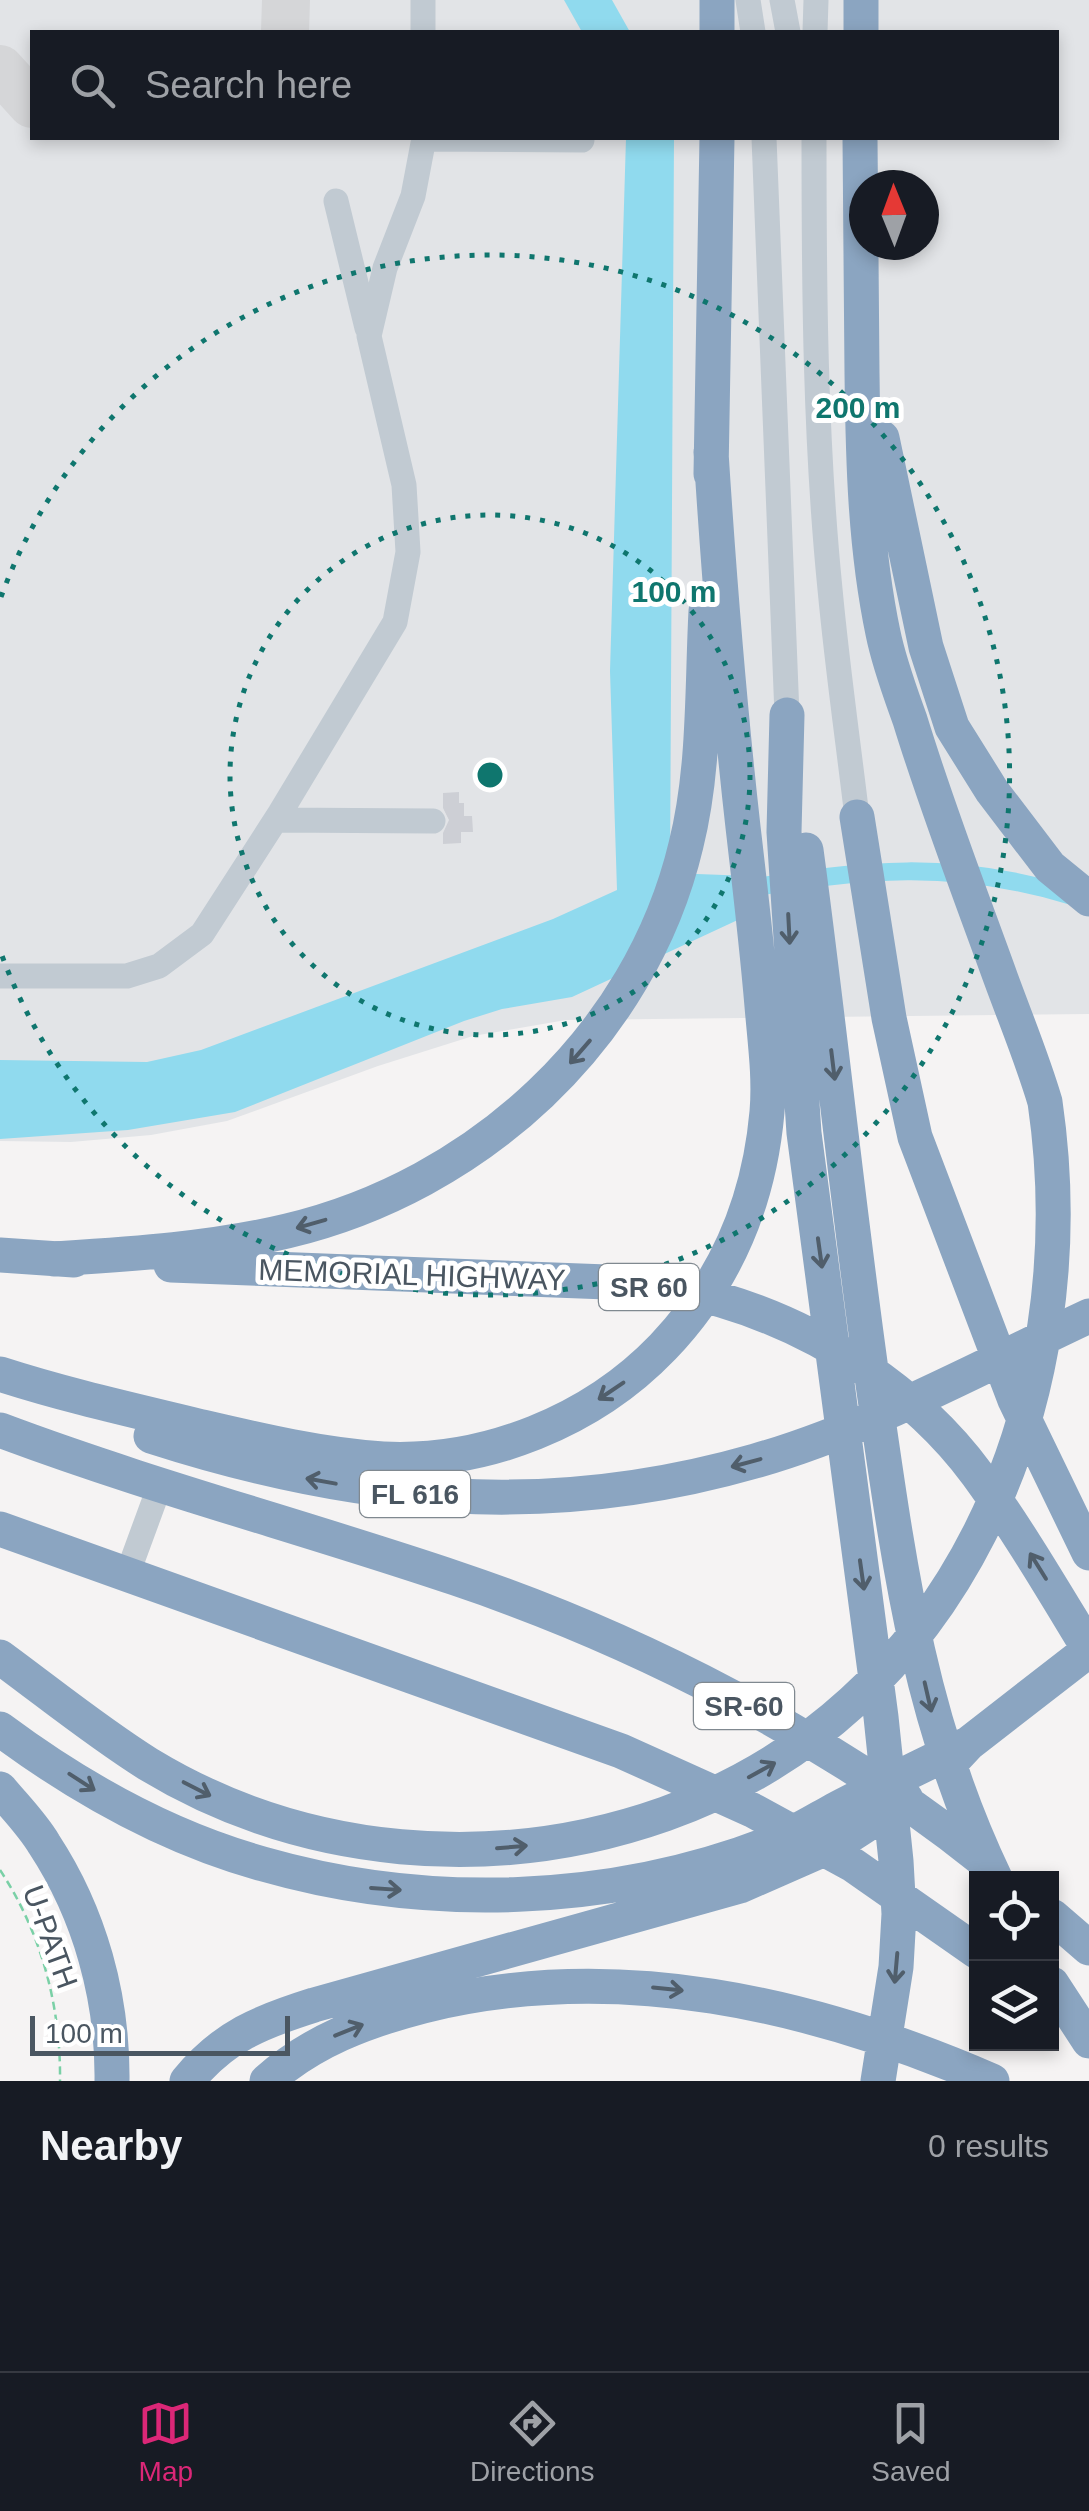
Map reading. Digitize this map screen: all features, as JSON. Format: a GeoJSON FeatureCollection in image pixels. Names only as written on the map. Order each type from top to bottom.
{"type":"FeatureCollection","features":[{"type":"Feature","properties":{"kind":"highway"},"geometry":{"type":"LineString","coordinates":[[717,0],[717,30]]}},
{"type":"Feature","properties":{"kind":"highway"},"geometry":{"type":"LineString","coordinates":[[860,30],[861,0]]}},
{"type":"Feature","properties":{"kind":"highway"},"geometry":{"type":"LineString","coordinates":[[54,1259],[192,1246],[287,1231],[341,1215],[409,1187],[456,1162],[546,1090],[588,1044],[635,971],[664,910],[686,846],[699,762],[712,452],[717,140]]}},
{"type":"Feature","properties":{"kind":"highway"},"geometry":{"type":"LineString","coordinates":[[860,140],[860,170]]}},
{"type":"Feature","properties":{"kind":"highway"},"geometry":{"type":"LineString","coordinates":[[0,1657],[150,1765],[231,1806],[326,1835],[415,1850],[460,1852],[539,1845],[640,1823],[694,1804],[793,1752],[837,1721],[894,1670],[940,1618],[998,1532],[1044,1419],[1061,1343],[1065,1229],[1058,1158],[1045,1101],[927,776],[883,638],[867,536],[860,260]]}},
{"type":"Feature","properties":{"kind":"highway"},"geometry":{"type":"LineString","coordinates":[[861,260],[875,397],[891,492],[926,647],[952,727],[992,792],[1050,867],[1089,898]]}},
{"type":"Feature","properties":{"kind":"highway"},"geometry":{"type":"LineString","coordinates":[[0,1376],[233,1434],[338,1454],[413,1459],[495,1446],[576,1414],[626,1380],[683,1326],[710,1292],[730,1254],[755,1180],[768,1076],[712,452]]}},
{"type":"Feature","properties":{"kind":"highway"},"geometry":{"type":"LineString","coordinates":[[787,715],[804,1133],[881,1717],[896,1861],[896,1967],[878,2081]]}},
{"type":"Feature","properties":{"kind":"highway"},"geometry":{"type":"LineString","coordinates":[[857,817],[871,914],[915,1137],[1015,1400],[1089,1554]]}},
{"type":"Feature","properties":{"kind":"highway"},"geometry":{"type":"LineString","coordinates":[[794,831],[905,1600],[951,1777],[992,1871]]}},
{"type":"Feature","properties":{"kind":"highway","name":"MEMORIAL HIGHWAY"},"geometry":{"type":"LineString","coordinates":[[0,1255],[607,1282],[702,1296],[767,1317],[825,1343],[890,1387],[931,1424],[975,1471],[1089,1649]]}},
{"type":"Feature","properties":{"kind":"highway","name":"FL 616"},"geometry":{"type":"LineString","coordinates":[[0,1376],[138,1432],[247,1465],[351,1486],[496,1500],[600,1494],[672,1482],[757,1461],[839,1432],[1089,1316]]}},
{"type":"Feature","properties":{"kind":"highway","name":"SR-60"},"geometry":{"type":"LineString","coordinates":[[0,1430],[457,1579],[550,1614],[674,1669],[874,1782],[996,1871]]}},
{"type":"Feature","properties":{"kind":"highway"},"geometry":{"type":"LineString","coordinates":[[0,1530],[621,1751],[752,1810],[852,1864],[969,1946]]}},
{"type":"Feature","properties":{"kind":"highway"},"geometry":{"type":"LineString","coordinates":[[187,2081],[236,2036],[270,2019],[740,1886],[798,1862],[874,1822],[933,1779],[968,1744],[1089,1649]]}},
{"type":"Feature","properties":{"kind":"highway"},"geometry":{"type":"LineString","coordinates":[[0,1729],[104,1796],[186,1837],[262,1864],[365,1888],[456,1895],[544,1893],[629,1884],[703,1866],[774,1842],[968,1744]]}},
{"type":"Feature","properties":{"kind":"highway"},"geometry":{"type":"LineString","coordinates":[[0,1789],[44,1843],[80,1912],[108,1998],[112,2081]]}},
{"type":"Feature","properties":{"kind":"highway"},"geometry":{"type":"LineString","coordinates":[[1059,1922],[1089,1948]]}},
{"type":"Feature","properties":{"kind":"highway"},"geometry":{"type":"LineString","coordinates":[[267,2081],[307,2049],[368,2022],[449,2000],[573,1984],[664,1988],[777,2007],[855,2028],[992,2081]]}},
{"type":"Feature","properties":{"kind":"highway"},"geometry":{"type":"LineString","coordinates":[[1059,1995],[1089,2042]]}},
{"type":"Feature","properties":{"kind":"highway"},"geometry":{"type":"LineString","coordinates":[[219,2081],[246,2048],[270,2029],[314,2005]]}},
{"type":"Feature","properties":{"kind":"highway"},"geometry":{"type":"LineString","coordinates":[[1059,2015],[1089,2042]]}},
{"type":"Feature","properties":{"kind":"street"},"geometry":{"type":"LineString","coordinates":[[424,0],[424,30]]}},
{"type":"Feature","properties":{"kind":"street"},"geometry":{"type":"LineString","coordinates":[[782,0],[788,30]]}},
{"type":"Feature","properties":{"kind":"street"},"geometry":{"type":"LineString","coordinates":[[815,30],[816,0]]}},
{"type":"Feature","properties":{"kind":"street"},"geometry":{"type":"LineString","coordinates":[[369,336],[385,268],[413,196],[424,140]]}},
{"type":"Feature","properties":{"kind":"street"},"geometry":{"type":"LineString","coordinates":[[764,140],[787,715]]}},
{"type":"Feature","properties":{"kind":"street"},"geometry":{"type":"LineString","coordinates":[[805,140],[814,234]]}},
{"type":"Feature","properties":{"kind":"street"},"geometry":{"type":"LineString","coordinates":[[814,140],[821,467],[830,588],[857,817]]}},
{"type":"Feature","properties":{"kind":"street"},"geometry":{"type":"LineString","coordinates":[[0,976],[127,976],[159,966],[202,934],[395,622],[408,552],[404,485],[336,202]]}},
{"type":"Feature","properties":{"kind":"street"},"geometry":{"type":"LineString","coordinates":[[276,820],[432,821]]}},
{"type":"Feature","properties":{"kind":"street"},"geometry":{"type":"LineString","coordinates":[[127,1576],[160,1485]]}},
{"type":"Feature","properties":{"kind":"path","name":"U-PATH"},"geometry":{"type":"LineString","coordinates":[[0,1870],[28,1920],[43,1960],[58,2029],[60,2081]]}},
{"type":"Feature","properties":{"kind":"shaded area"},"geometry":{"type":"Polygon","coordinates":[[[0,0],[1089,0],[1089,1014],[566,1020],[473,1036],[227,1121],[151,1135],[71,1142],[0,1141],[0,0]]]}},
{"type":"Feature","properties":{"kind":"water"},"geometry":{"type":"Polygon","coordinates":[[[564,0],[612,0],[629,30],[581,30],[564,0]]]}},
{"type":"Feature","properties":{"kind":"water"},"geometry":{"type":"Polygon","coordinates":[[[626,140],[674,140],[670,873],[751,876],[742,918],[572,997],[502,1009],[464,1021],[235,1112],[128,1130],[0,1139],[0,1060],[147,1062],[201,1050],[553,919],[617,890],[610,671],[626,140]]]}},
{"type":"Feature","properties":{"kind":"building"},"geometry":{"type":"Polygon","coordinates":[[[459,792],[464,816],[472,816],[473,832],[461,832],[461,843],[443,844],[449,820],[443,808],[443,793],[459,792]]]}},
{"type":"Feature","properties":{"kind":"waterway"},"geometry":{"type":"LineString","coordinates":[[744,889],[907,871],[985,876],[1069,895]]}},
{"type":"Feature","properties":{"kind":"taxiway"},"geometry":{"type":"LineString","coordinates":[[285,30],[286,0]]}},
{"type":"Feature","properties":{"kind":"taxiway"},"geometry":{"type":"LineString","coordinates":[[0,69],[30,102]]}}]}
